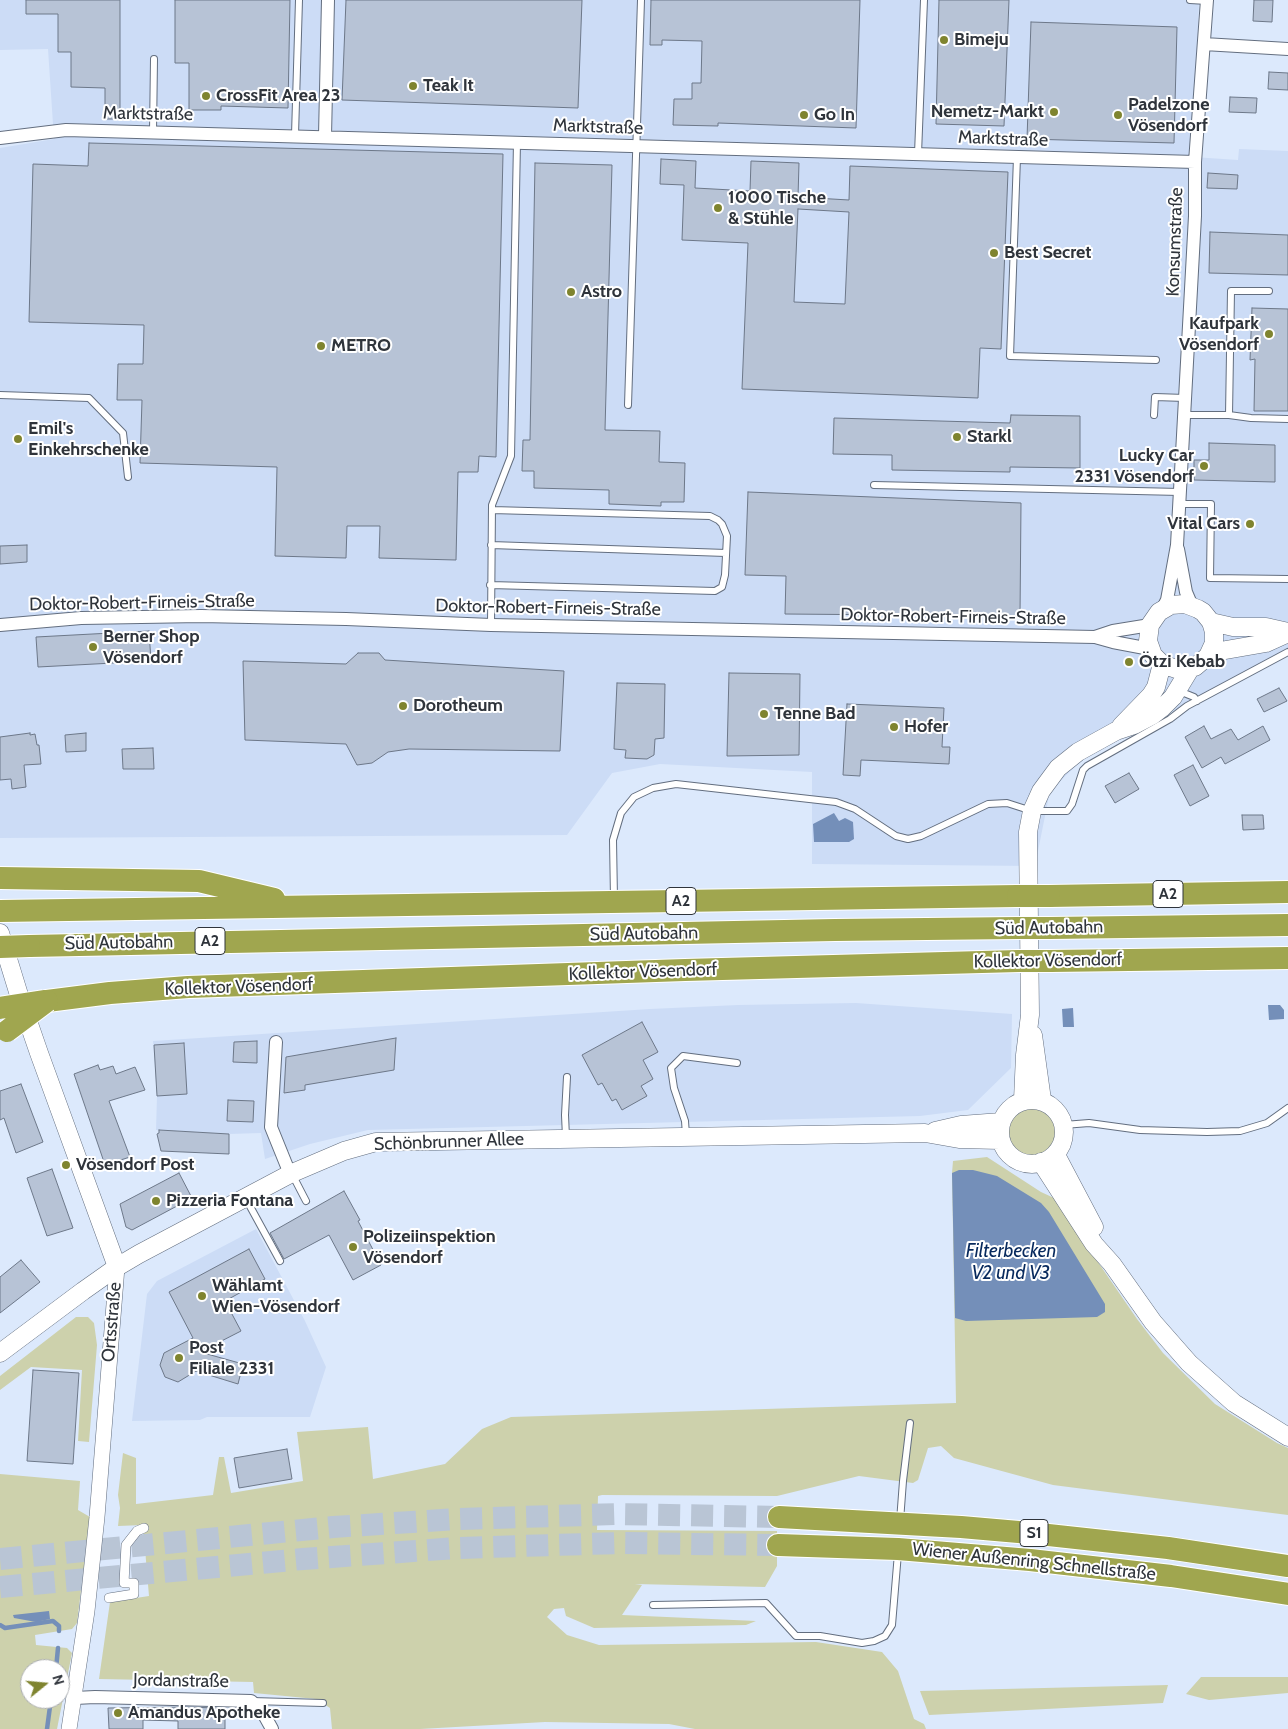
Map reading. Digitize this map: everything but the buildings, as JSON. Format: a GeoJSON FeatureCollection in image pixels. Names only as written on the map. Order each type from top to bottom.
{"type":"FeatureCollection","features":[{"type":"Feature","properties":{"kind":"highway"},"geometry":{"type":"LineString","coordinates":[[5,878],[199,881],[305,907]]}},
{"type":"Feature","properties":{"kind":"highway","name":"Süd Autobahn"},"geometry":{"type":"LineString","coordinates":[[9,911],[1288,892]]}},
{"type":"Feature","properties":{"kind":"highway","name":"Süd Autobahn"},"geometry":{"type":"LineString","coordinates":[[0,947],[825,930],[1288,925]]}},
{"type":"Feature","properties":{"kind":"highway","name":"Kollektor Vösendorf"},"geometry":{"type":"LineString","coordinates":[[0,1008],[110,993],[188,987],[685,970],[1050,961],[1288,958]]}},
{"type":"Feature","properties":{"kind":"highway"},"geometry":{"type":"LineString","coordinates":[[4,1032],[47,1001]]}},
{"type":"Feature","properties":{"kind":"highway","name":"Wiener Außenring Schnellstraße"},"geometry":{"type":"LineString","coordinates":[[779,1517],[961,1527],[1101,1540],[1288,1566]]}},
{"type":"Feature","properties":{"kind":"highway","name":"Wiener Außenring Schnellstraße"},"geometry":{"type":"LineString","coordinates":[[778,1545],[966,1554],[1097,1566],[1288,1594]]}},
{"type":"Feature","properties":{"kind":"main road"},"geometry":{"type":"LineString","coordinates":[[1178,604],[1192,606],[1203,612],[1210,622],[1214,643],[1208,656],[1200,664],[1190,669],[1179,670],[1162,664],[1150,649],[1148,637],[1150,625],[1163,608],[1178,604]]}},
{"type":"Feature","properties":{"kind":"main road"},"geometry":{"type":"LineString","coordinates":[[1210,622],[1233,627],[1266,627],[1288,632]]}},
{"type":"Feature","properties":{"kind":"main road"},"geometry":{"type":"LineString","coordinates":[[1208,656],[1220,651],[1266,642],[1288,632]]}},
{"type":"Feature","properties":{"kind":"main road"},"geometry":{"type":"LineString","coordinates":[[1116,731],[1151,696],[1156,687],[1162,664]]}},
{"type":"Feature","properties":{"kind":"main road"},"geometry":{"type":"LineString","coordinates":[[1042,1100],[1030,1015],[1028,832],[1032,811],[1041,791],[1058,768],[1078,752],[1116,731],[1134,725],[1153,715],[1174,698],[1190,669]]}},
{"type":"Feature","properties":{"kind":"main road","name":"Ortsstraße"},"geometry":{"type":"LineString","coordinates":[[0,932],[37,1047],[117,1267]]}},
{"type":"Feature","properties":{"kind":"main road"},"geometry":{"type":"LineString","coordinates":[[1023,1100],[1025,1055],[1030,1015]]}},
{"type":"Feature","properties":{"kind":"main road"},"geometry":{"type":"LineString","coordinates":[[1023,1100],[1042,1100],[1055,1108],[1064,1125],[1062,1145],[1048,1159],[1033,1164],[1018,1161],[1008,1153],[1000,1131],[1010,1107],[1023,1100]]}},
{"type":"Feature","properties":{"kind":"main road","name":"Schönbrunner Allee"},"geometry":{"type":"LineString","coordinates":[[0,1353],[64,1304],[117,1267],[291,1174],[344,1151],[376,1142],[925,1133],[959,1139],[1000,1131]]}},
{"type":"Feature","properties":{"kind":"main road"},"geometry":{"type":"LineString","coordinates":[[1048,1159],[1112,1264],[1153,1322],[1189,1363],[1234,1403],[1288,1437]]}},
{"type":"Feature","properties":{"kind":"street"},"geometry":{"type":"LineString","coordinates":[[325,136],[328,0]]}},
{"type":"Feature","properties":{"kind":"street","name":"Konsumstraße"},"geometry":{"type":"LineString","coordinates":[[1163,608],[1167,600],[1177,545],[1195,216],[1195,162],[1207,0]]}},
{"type":"Feature","properties":{"kind":"street"},"geometry":{"type":"LineString","coordinates":[[1204,44],[1288,49]]}},
{"type":"Feature","properties":{"kind":"street","name":"Marktstraße"},"geometry":{"type":"LineString","coordinates":[[0,138],[66,130],[1195,162]]}},
{"type":"Feature","properties":{"kind":"street","name":"Konsumstraße"},"geometry":{"type":"LineString","coordinates":[[1177,545],[1184,585],[1192,606]]}},
{"type":"Feature","properties":{"kind":"street","name":"Doktor-Robert-Firneis-Straße"},"geometry":{"type":"LineString","coordinates":[[0,625],[81,618],[201,616],[491,625],[1095,636],[1150,625]]}},
{"type":"Feature","properties":{"kind":"street","name":"Doktor-Robert-Firneis-Straße"},"geometry":{"type":"LineString","coordinates":[[1095,636],[1113,642],[1150,649]]}},
{"type":"Feature","properties":{"kind":"street"},"geometry":{"type":"LineString","coordinates":[[276,1042],[271,1127],[291,1174]]}},
{"type":"Feature","properties":{"kind":"street","name":"Ortsstraße"},"geometry":{"type":"LineString","coordinates":[[70,1729],[87,1611],[97,1517],[117,1267]]}},
{"type":"Feature","properties":{"kind":"street"},"geometry":{"type":"LineString","coordinates":[[109,1598],[134,1594],[134,1583],[124,1583],[126,1545],[144,1528]]}},
{"type":"Feature","properties":{"kind":"street","name":"Jordanstraße"},"geometry":{"type":"LineString","coordinates":[[75,1698],[250,1701],[262,1712],[272,1729]]}},
{"type":"Feature","properties":{"kind":"lane"},"geometry":{"type":"LineString","coordinates":[[295,135],[299,0]]}},
{"type":"Feature","properties":{"kind":"lane"},"geometry":{"type":"LineString","coordinates":[[628,405],[641,0]]}},
{"type":"Feature","properties":{"kind":"lane"},"geometry":{"type":"LineString","coordinates":[[918,154],[924,0]]}},
{"type":"Feature","properties":{"kind":"lane"},"geometry":{"type":"LineString","coordinates":[[1190,0],[1207,0]]}},
{"type":"Feature","properties":{"kind":"lane"},"geometry":{"type":"LineString","coordinates":[[153,132],[154,59]]}},
{"type":"Feature","properties":{"kind":"lane"},"geometry":{"type":"LineString","coordinates":[[491,625],[492,505],[511,456],[517,142]]}},
{"type":"Feature","properties":{"kind":"lane"},"geometry":{"type":"LineString","coordinates":[[1016,157],[1010,356],[1156,360]]}},
{"type":"Feature","properties":{"kind":"lane"},"geometry":{"type":"LineString","coordinates":[[1229,415],[1231,291],[1269,291]]}},
{"type":"Feature","properties":{"kind":"lane"},"geometry":{"type":"LineString","coordinates":[[0,395],[89,398],[123,432],[128,477]]}},
{"type":"Feature","properties":{"kind":"lane"},"geometry":{"type":"LineString","coordinates":[[1154,415],[1155,397],[1185,398]]}},
{"type":"Feature","properties":{"kind":"lane"},"geometry":{"type":"LineString","coordinates":[[1184,415],[1229,415],[1251,418],[1288,419]]}},
{"type":"Feature","properties":{"kind":"lane"},"geometry":{"type":"LineString","coordinates":[[874,485],[1179,498],[1211,504],[1210,578],[1288,579]]}},
{"type":"Feature","properties":{"kind":"lane"},"geometry":{"type":"LineString","coordinates":[[490,585],[715,591],[722,587],[726,553],[726,536],[722,524],[710,516],[492,510]]}},
{"type":"Feature","properties":{"kind":"lane"},"geometry":{"type":"LineString","coordinates":[[491,546],[726,553]]}},
{"type":"Feature","properties":{"kind":"lane"},"geometry":{"type":"LineString","coordinates":[[614,902],[613,840],[621,813],[634,797],[653,788],[676,784],[836,802],[854,809],[896,836],[908,839],[921,836],[988,804],[1007,803],[1032,811],[1067,811],[1072,804],[1083,770],[1197,701],[1288,652]]}},
{"type":"Feature","properties":{"kind":"lane"},"geometry":{"type":"LineString","coordinates":[[1178,690],[1194,697],[1197,701]]}},
{"type":"Feature","properties":{"kind":"lane"},"geometry":{"type":"LineString","coordinates":[[686,1136],[685,1121],[674,1088],[671,1068],[683,1056],[737,1062]]}},
{"type":"Feature","properties":{"kind":"lane"},"geometry":{"type":"LineString","coordinates":[[566,1138],[567,1077]]}},
{"type":"Feature","properties":{"kind":"lane"},"geometry":{"type":"LineString","coordinates":[[1064,1125],[1089,1123],[1140,1130],[1207,1132],[1240,1130],[1266,1123],[1288,1108]]}},
{"type":"Feature","properties":{"kind":"lane"},"geometry":{"type":"LineString","coordinates":[[291,1174],[306,1201]]}},
{"type":"Feature","properties":{"kind":"lane"},"geometry":{"type":"LineString","coordinates":[[245,1198],[280,1261]]}},
{"type":"Feature","properties":{"kind":"lane"},"geometry":{"type":"LineString","coordinates":[[900,1523],[910,1423]]}},
{"type":"Feature","properties":{"kind":"lane"},"geometry":{"type":"LineString","coordinates":[[653,1605],[766,1603],[796,1636],[820,1636],[862,1643],[874,1642],[884,1636],[892,1625],[898,1550]]}},
{"type":"Feature","properties":{"kind":"lane"},"geometry":{"type":"LineString","coordinates":[[250,1701],[323,1703]]}},
{"type":"Feature","properties":{"kind":"shaded area"},"geometry":{"type":"Polygon","coordinates":[[[0,0],[1199,0],[1193,157],[1238,160],[1239,149],[1288,151],[1288,650],[1082,760],[1050,791],[1035,866],[812,864],[812,772],[660,764],[612,773],[567,835],[0,838],[0,148],[54,139],[48,49],[0,50],[0,0]]]}},
{"type":"Feature","properties":{"kind":"shaded area"},"geometry":{"type":"Polygon","coordinates":[[[856,1003],[1012,1014],[1011,1068],[968,1110],[920,1116],[368,1130],[310,1144],[265,1159],[261,1133],[229,1134],[156,1130],[157,1096],[153,1041],[650,1009],[856,1003]]]}},
{"type":"Feature","properties":{"kind":"shaded area"},"geometry":{"type":"Polygon","coordinates":[[[256,1229],[305,1321],[326,1367],[310,1417],[207,1417],[200,1420],[132,1421],[147,1294],[157,1281],[256,1229]]]}},
{"type":"Feature","properties":{"kind":"green space"},"geometry":{"type":"Polygon","coordinates":[[[1027,1107],[1037,1107],[1049,1114],[1056,1126],[1056,1136],[1049,1148],[1037,1155],[1027,1155],[1019,1151],[1012,1144],[1008,1136],[1008,1126],[1012,1118],[1019,1111],[1027,1107]]]}},
{"type":"Feature","properties":{"kind":"green space"},"geometry":{"type":"Polygon","coordinates":[[[987,1157],[1041,1192],[1054,1198],[1137,1319],[1163,1353],[1215,1404],[1288,1448],[1288,1515],[1053,1485],[954,1458],[941,1446],[928,1448],[918,1480],[913,1483],[859,1476],[777,1496],[598,1496],[597,1530],[777,1531],[777,1566],[765,1587],[635,1584],[642,1585],[622,1615],[756,1621],[746,1625],[594,1628],[566,1616],[564,1608],[554,1609],[547,1617],[567,1635],[599,1645],[816,1642],[882,1652],[898,1671],[914,1719],[924,1724],[926,1729],[695,1729],[669,1724],[545,1722],[420,1729],[332,1729],[330,1708],[316,1699],[254,1693],[253,1682],[99,1679],[110,1602],[149,1596],[143,1525],[118,1526],[120,1508],[118,1495],[123,1453],[136,1458],[136,1504],[213,1495],[219,1457],[224,1457],[231,1493],[303,1481],[297,1432],[368,1427],[373,1479],[445,1464],[482,1429],[511,1417],[956,1403],[953,1161],[987,1157]]]}},
{"type":"Feature","properties":{"kind":"green space"},"geometry":{"type":"Polygon","coordinates":[[[76,1317],[88,1317],[94,1323],[97,1345],[89,1442],[78,1441],[82,1370],[31,1367],[0,1390],[0,1376],[76,1317]]]}},
{"type":"Feature","properties":{"kind":"green space"},"geometry":{"type":"Polygon","coordinates":[[[0,1474],[80,1481],[78,1510],[90,1517],[77,1623],[72,1629],[35,1635],[36,1645],[67,1648],[72,1653],[70,1663],[70,1659],[20,1659],[20,1709],[61,1709],[57,1729],[0,1729],[0,1474]]]}},
{"type":"Feature","properties":{"kind":"green space"},"geometry":{"type":"Polygon","coordinates":[[[1201,1677],[1288,1677],[1288,1693],[1209,1700],[1186,1694],[1201,1677]]]}},
{"type":"Feature","properties":{"kind":"green space"},"geometry":{"type":"Polygon","coordinates":[[[1168,1685],[1163,1703],[929,1715],[920,1691],[1168,1685]]]}},
{"type":"Feature","properties":{"kind":"water"},"geometry":{"type":"Polygon","coordinates":[[[834,813],[839,821],[845,818],[853,822],[854,839],[849,842],[814,842],[813,824],[834,813]]]}},
{"type":"Feature","properties":{"kind":"water"},"geometry":{"type":"Polygon","coordinates":[[[1268,1005],[1280,1005],[1284,1010],[1284,1019],[1269,1020],[1268,1005]]]}},
{"type":"Feature","properties":{"kind":"water"},"geometry":{"type":"Polygon","coordinates":[[[1073,1008],[1074,1027],[1063,1027],[1062,1009],[1073,1008]]]}},
{"type":"Feature","properties":{"kind":"water","name":"Filterbecken V2 und V3"},"geometry":{"type":"Polygon","coordinates":[[[959,1170],[973,1170],[997,1176],[1041,1203],[1049,1212],[1105,1304],[1105,1312],[1097,1317],[966,1321],[955,1318],[952,1173],[959,1170]]]}},
{"type":"Feature","properties":{"kind":"water"},"geometry":{"type":"Polygon","coordinates":[[[49,1611],[50,1619],[36,1622],[14,1618],[13,1615],[49,1611]]]}},
{"type":"Feature","properties":{"kind":"waterway"},"geometry":{"type":"LineString","coordinates":[[0,1625],[5,1628],[53,1621],[59,1626],[59,1631]]}},
{"type":"Feature","properties":{"kind":"waterway"},"geometry":{"type":"LineString","coordinates":[[57,1659],[58,1648]]}},
{"type":"Feature","properties":{"kind":"waterway"},"geometry":{"type":"LineString","coordinates":[[47,1729],[50,1709]]}},
{"type":"Feature","properties":{"kind":"tunnel"},"geometry":{"type":"LineString","coordinates":[[0,1559],[333,1527],[458,1519],[618,1514],[779,1517]]}},
{"type":"Feature","properties":{"kind":"tunnel"},"geometry":{"type":"LineString","coordinates":[[0,1587],[303,1559],[457,1548],[619,1543],[778,1545]]}},
{"type":"Feature","properties":{"kind":"place","name":"Bimeju"},"geometry":{"type":"Point","coordinates":[944,40]}},
{"type":"Feature","properties":{"kind":"place","name":"Teak It"},"geometry":{"type":"Point","coordinates":[413,86]}},
{"type":"Feature","properties":{"kind":"place","name":"CrossFit Area 23"},"geometry":{"type":"Point","coordinates":[206,96]}},
{"type":"Feature","properties":{"kind":"place","name":"Nemetz-Markt"},"geometry":{"type":"Point","coordinates":[1054,112]}},
{"type":"Feature","properties":{"kind":"place","name":"Go In"},"geometry":{"type":"Point","coordinates":[804,115]}},
{"type":"Feature","properties":{"kind":"place","name":"Padelzone Vösendorf"},"geometry":{"type":"Point","coordinates":[1118,115]}},
{"type":"Feature","properties":{"kind":"place","name":"1000 Tische & Stühle"},"geometry":{"type":"Point","coordinates":[718,208]}},
{"type":"Feature","properties":{"kind":"place","name":"Best Secret"},"geometry":{"type":"Point","coordinates":[994,253]}},
{"type":"Feature","properties":{"kind":"place","name":"Astro"},"geometry":{"type":"Point","coordinates":[571,292]}},
{"type":"Feature","properties":{"kind":"place","name":"Kaufpark Vösendorf"},"geometry":{"type":"Point","coordinates":[1269,334]}},
{"type":"Feature","properties":{"kind":"place","name":"METRO"},"geometry":{"type":"Point","coordinates":[321,346]}},
{"type":"Feature","properties":{"kind":"place","name":"Starkl"},"geometry":{"type":"Point","coordinates":[957,437]}},
{"type":"Feature","properties":{"kind":"place","name":"Emil's Einkehrschenke"},"geometry":{"type":"Point","coordinates":[18,439]}},
{"type":"Feature","properties":{"kind":"place","name":"Lucky Car 2331 Vösendorf"},"geometry":{"type":"Point","coordinates":[1204,466]}},
{"type":"Feature","properties":{"kind":"place","name":"Vital Cars"},"geometry":{"type":"Point","coordinates":[1250,524]}},
{"type":"Feature","properties":{"kind":"place","name":"Berner Shop Vösendorf"},"geometry":{"type":"Point","coordinates":[93,647]}},
{"type":"Feature","properties":{"kind":"place","name":"Ötzi Kebab"},"geometry":{"type":"Point","coordinates":[1129,662]}},
{"type":"Feature","properties":{"kind":"place","name":"Dorotheum"},"geometry":{"type":"Point","coordinates":[403,706]}},
{"type":"Feature","properties":{"kind":"place","name":"Tenne Bad"},"geometry":{"type":"Point","coordinates":[764,714]}},
{"type":"Feature","properties":{"kind":"place","name":"Hofer"},"geometry":{"type":"Point","coordinates":[894,727]}},
{"type":"Feature","properties":{"kind":"place","name":"Vösendorf Post"},"geometry":{"type":"Point","coordinates":[66,1165]}},
{"type":"Feature","properties":{"kind":"place","name":"Pizzeria Fontana"},"geometry":{"type":"Point","coordinates":[156,1201]}},
{"type":"Feature","properties":{"kind":"place","name":"Polizeiinspektion Vösendorf"},"geometry":{"type":"Point","coordinates":[353,1247]}},
{"type":"Feature","properties":{"kind":"place","name":"Wählamt Wien-Vösendorf"},"geometry":{"type":"Point","coordinates":[202,1296]}},
{"type":"Feature","properties":{"kind":"place","name":"Post Filiale 2331"},"geometry":{"type":"Point","coordinates":[179,1358]}},
{"type":"Feature","properties":{"kind":"place","name":"Amandus Apotheke"},"geometry":{"type":"Point","coordinates":[118,1713]}}]}
